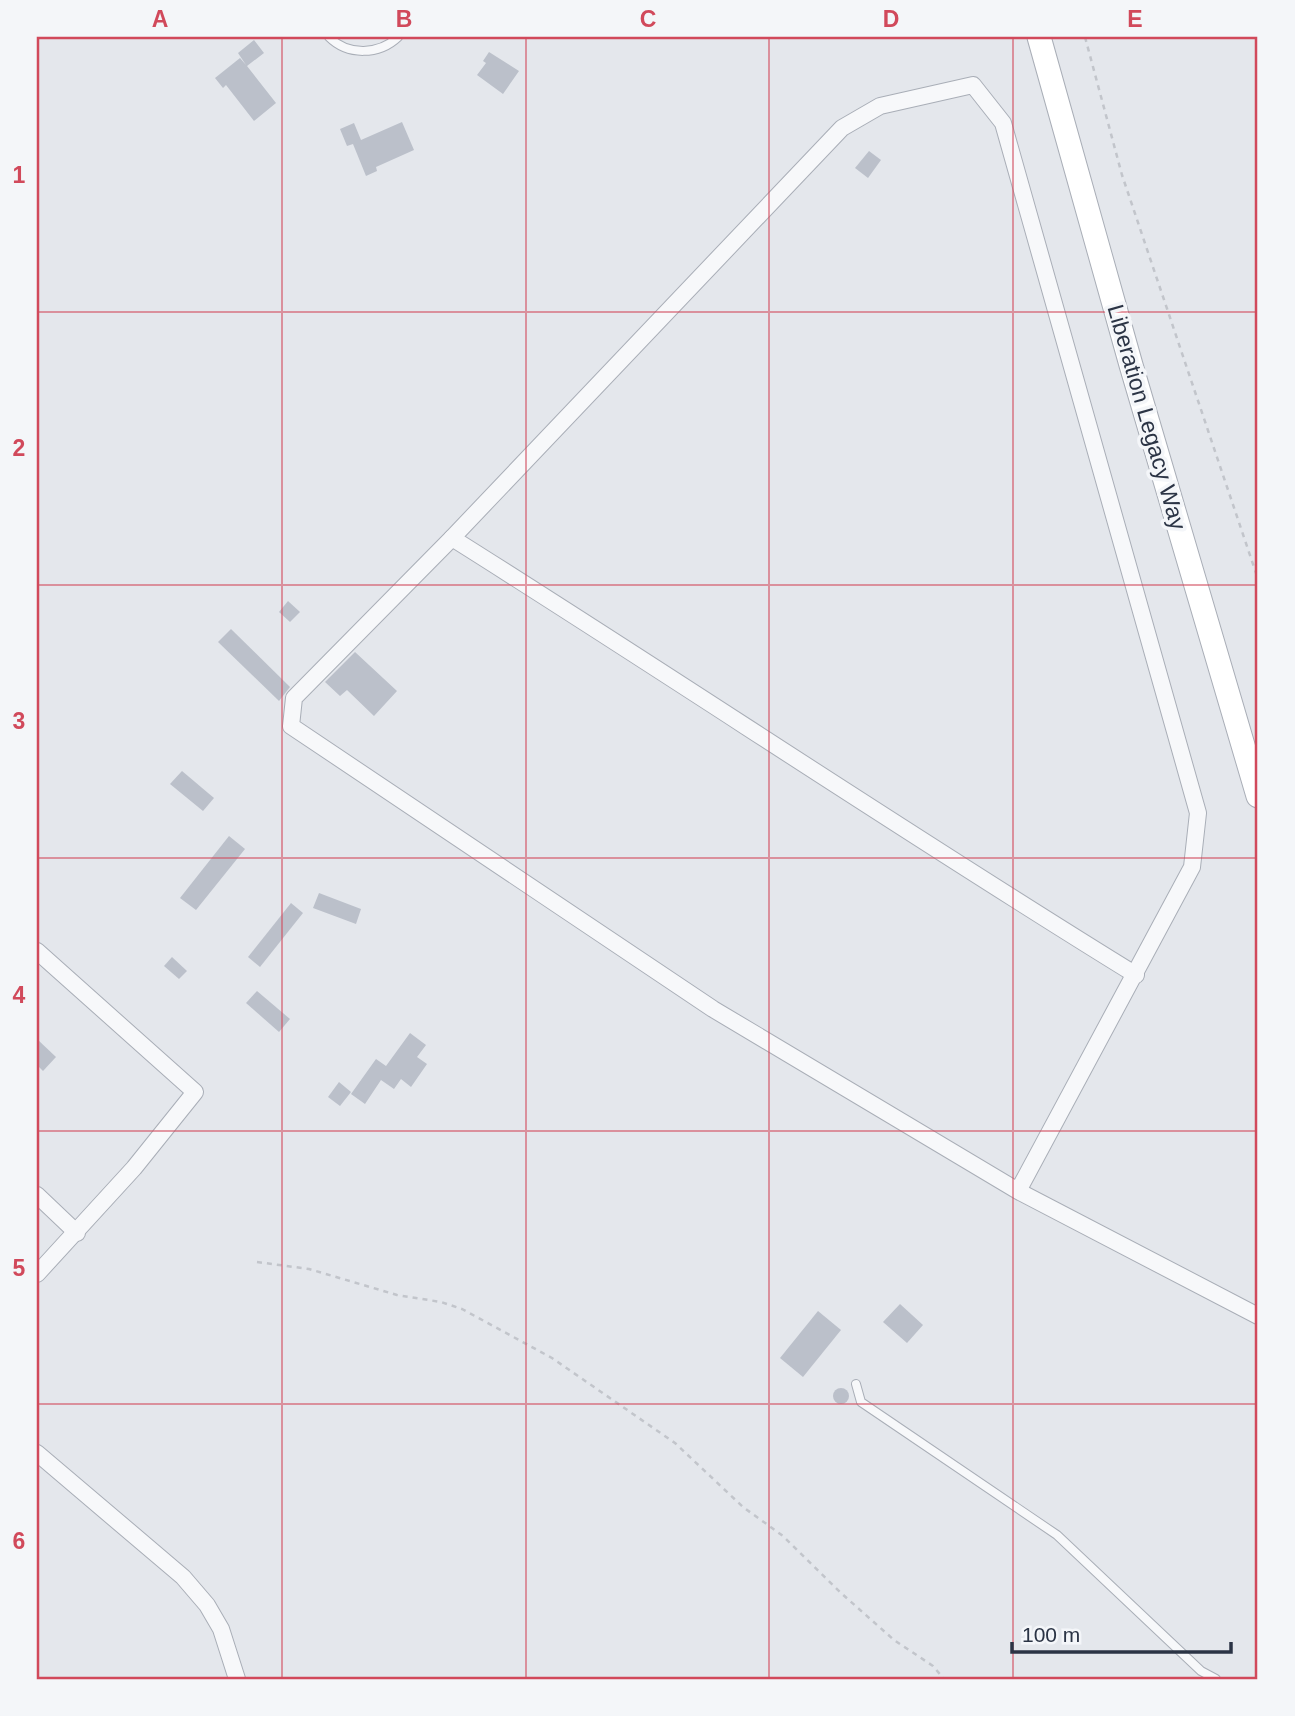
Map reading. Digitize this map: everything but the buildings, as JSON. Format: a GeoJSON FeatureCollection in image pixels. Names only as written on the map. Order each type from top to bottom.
{"type":"FeatureCollection","features":[{"type":"Feature","properties":{"kind":"main road","name":"Liberation Legacy Way"},"geometry":{"type":"LineString","coordinates":[[1039,37],[1131,365],[1258,796]]}},
{"type":"Feature","properties":{"kind":"street"},"geometry":{"type":"LineString","coordinates":[[1018,1191],[1192,867],[1198,813],[1003,123],[973,85],[880,106],[842,128],[452,538],[294,698],[291,726],[713,1009],[1018,1191],[1258,1316]]}},
{"type":"Feature","properties":{"kind":"street"},"geometry":{"type":"LineString","coordinates":[[452,538],[707,699],[1008,896],[1136,975]]}},
{"type":"Feature","properties":{"kind":"street"},"geometry":{"type":"LineString","coordinates":[[37,951],[195,1092],[77,1233],[37,1274]]}},
{"type":"Feature","properties":{"kind":"street"},"geometry":{"type":"LineString","coordinates":[[37,1195],[77,1233]]}},
{"type":"Feature","properties":{"kind":"street"},"geometry":{"type":"LineString","coordinates":[[37,1453],[183,1577],[207,1605],[220,1629],[237,1679]]}},
{"type":"Feature","properties":{"kind":"lane"},"geometry":{"type":"LineString","coordinates":[[329,37],[353,50],[373,51],[398,37]]}},
{"type":"Feature","properties":{"kind":"lane"},"geometry":{"type":"LineString","coordinates":[[856,1384],[861,1402],[1056,1535],[1201,1671],[1216,1679]]}},
{"type":"Feature","properties":{"kind":"path"},"geometry":{"type":"LineString","coordinates":[[1085,37],[1122,175],[1258,579]]}},
{"type":"Feature","properties":{"kind":"path"},"geometry":{"type":"LineString","coordinates":[[257,1262],[309,1269],[397,1295],[441,1302],[462,1309],[552,1358],[675,1443],[743,1507],[783,1536],[894,1640],[933,1666],[944,1679]]}}]}
